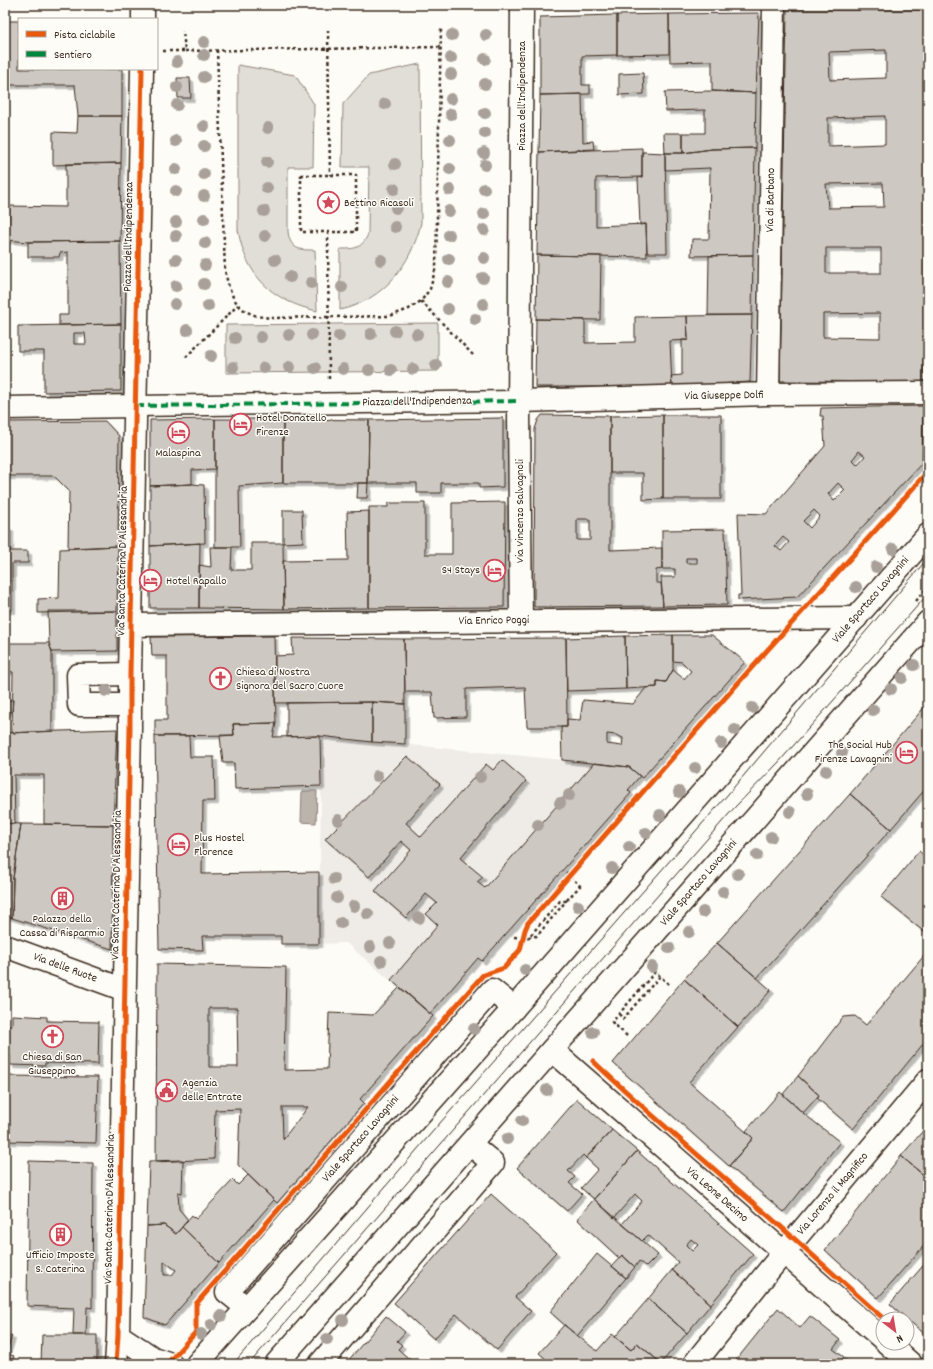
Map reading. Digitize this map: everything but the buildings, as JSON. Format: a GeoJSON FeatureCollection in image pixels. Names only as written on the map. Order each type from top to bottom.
{"type":"FeatureCollection","features":[{"type":"Feature","properties":{"kind":"street"},"geometry":{"type":"LineString","coordinates":[[143,5],[143,18]]}},
{"type":"Feature","properties":{"kind":"street","name":"Piazza dell'Indipendenza"},"geometry":{"type":"LineString","coordinates":[[142,70],[136,406],[520,401],[522,5]]}},
{"type":"Feature","properties":{"kind":"street","name":"Via di Barbano"},"geometry":{"type":"LineString","coordinates":[[768,394],[774,5]]}},
{"type":"Feature","properties":{"kind":"street","name":"Via Giuseppe Dolfi"},"geometry":{"type":"LineString","coordinates":[[520,401],[768,394],[928,393]]}},
{"type":"Feature","properties":{"kind":"street","name":"Via Vincenzo Salvagnoli"},"geometry":{"type":"LineString","coordinates":[[520,401],[521,620]]}},
{"type":"Feature","properties":{"kind":"street"},"geometry":{"type":"LineString","coordinates":[[5,408],[136,406]]}},
{"type":"Feature","properties":{"kind":"street","name":"Via Santa Caterina D'Alessandria"},"geometry":{"type":"LineString","coordinates":[[116,1364],[118,1335],[136,406]]}},
{"type":"Feature","properties":{"kind":"street","name":"Viale Spartaco Lavagnini"},"geometry":{"type":"LineString","coordinates":[[197,1364],[514,1008],[928,535]]}},
{"type":"Feature","properties":{"kind":"street","name":"Via Enrico Poggi"},"geometry":{"type":"LineString","coordinates":[[132,625],[521,620],[856,618]]}},
{"type":"Feature","properties":{"kind":"street","name":"Viale Spartaco Lavagnini"},"geometry":{"type":"LineString","coordinates":[[276,1364],[928,622]]}},
{"type":"Feature","properties":{"kind":"street"},"geometry":{"type":"LineString","coordinates":[[130,674],[78,676],[79,705],[130,705]]}},
{"type":"Feature","properties":{"kind":"street","name":"Via delle Ruote"},"geometry":{"type":"LineString","coordinates":[[5,946],[125,990]]}},
{"type":"Feature","properties":{"kind":"street","name":"Viale Spartaco Lavagnini"},"geometry":{"type":"LineString","coordinates":[[247,1308],[227,1292],[492,990],[514,1008]]}},
{"type":"Feature","properties":{"kind":"street","name":"Via Leone Decimo"},"geometry":{"type":"LineString","coordinates":[[552,1050],[875,1332]]}},
{"type":"Feature","properties":{"kind":"street","name":"Via Lorenzo il Magnifico"},"geometry":{"type":"LineString","coordinates":[[694,1364],[928,1080]]}},
{"type":"Feature","properties":{"kind":"street"},"geometry":{"type":"LineString","coordinates":[[320,1364],[493,1163],[470,1144]]}},
{"type":"Feature","properties":{"kind":"street"},"geometry":{"type":"LineString","coordinates":[[118,1335],[153,1358],[171,1364]]}},
{"type":"Feature","properties":{"kind":"street"},"geometry":{"type":"LineString","coordinates":[[896,1351],[911,1364]]}},
{"type":"Feature","properties":{"kind":"path"},"geometry":{"type":"LineString","coordinates":[[217,50],[225,271],[229,290],[238,305],[252,314],[270,318],[390,316],[409,309],[422,301],[430,289],[436,267],[441,28]]}},
{"type":"Feature","properties":{"kind":"path"},"geometry":{"type":"LineString","coordinates":[[328,30],[330,175]]}},
{"type":"Feature","properties":{"kind":"path"},"geometry":{"type":"LineString","coordinates":[[183,31],[185,51]]}},
{"type":"Feature","properties":{"kind":"path"},"geometry":{"type":"LineString","coordinates":[[163,51],[441,46]]}},
{"type":"Feature","properties":{"kind":"path"},"geometry":{"type":"LineString","coordinates":[[301,175],[330,175],[356,175],[356,232],[301,232],[301,175]]}},
{"type":"Feature","properties":{"kind":"path"},"geometry":{"type":"LineString","coordinates":[[328,232],[329,404]]}},
{"type":"Feature","properties":{"kind":"path"},"geometry":{"type":"LineString","coordinates":[[422,301],[473,355]]}},
{"type":"Feature","properties":{"kind":"path"},"geometry":{"type":"LineString","coordinates":[[186,357],[238,305]]}},
{"type":"Feature","properties":{"kind":"path"},"geometry":{"type":"LineString","coordinates":[[514,937],[523,940],[536,936],[580,886],[570,873],[565,882]]}},
{"type":"Feature","properties":{"kind":"path"},"geometry":{"type":"LineString","coordinates":[[529,937],[560,901],[566,902]]}},
{"type":"Feature","properties":{"kind":"path"},"geometry":{"type":"LineString","coordinates":[[523,940],[525,930]]}},
{"type":"Feature","properties":{"kind":"path"},"geometry":{"type":"LineString","coordinates":[[627,1036],[612,1022],[618,1014],[655,972],[671,986]]}},
{"type":"Feature","properties":{"kind":"path"},"geometry":{"type":"LineString","coordinates":[[618,1014],[623,1018],[660,976]]}},
{"type":"Feature","properties":{"kind":"shaded area"},"geometry":{"type":"Polygon","coordinates":[[[420,64],[421,223],[410,253],[403,266],[393,278],[370,298],[356,305],[340,310],[340,249],[357,247],[363,243],[368,234],[369,167],[342,167],[343,104],[369,75],[420,64]]]}},
{"type":"Feature","properties":{"kind":"shaded area"},"geometry":{"type":"Polygon","coordinates":[[[238,65],[295,75],[314,104],[313,167],[288,167],[288,232],[291,242],[297,248],[304,250],[315,250],[317,311],[301,307],[274,293],[255,273],[247,261],[242,246],[238,230],[238,65]]]}},
{"type":"Feature","properties":{"kind":"shaded area"},"geometry":{"type":"Polygon","coordinates":[[[438,323],[438,371],[226,373],[226,325],[438,323]]]}},
{"type":"Feature","properties":{"kind":"shaded area"},"geometry":{"type":"Polygon","coordinates":[[[320,736],[629,767],[640,776],[628,790],[631,793],[482,961],[478,959],[430,1014],[346,943],[319,944],[321,786],[320,736]]]}},
{"type":"Feature","properties":{"kind":"shaded area"},"geometry":{"type":"Polygon","coordinates":[[[302,791],[317,791],[316,823],[301,822],[302,791]]]}},
{"type":"Feature","properties":{"kind":"tram line"},"geometry":{"type":"LineString","coordinates":[[233,1364],[440,1123],[723,800],[928,558]]}},
{"type":"Feature","properties":{"kind":"tram line"},"geometry":{"type":"LineString","coordinates":[[249,1364],[735,807],[778,763],[928,594]]}},
{"type":"Feature","properties":{"kind":"marked path"},"geometry":{"type":"LineString","coordinates":[[136,406],[520,401]]}},
{"type":"Feature","properties":{"kind":"cycle path"},"geometry":{"type":"LineString","coordinates":[[116,1364],[118,1335],[142,70]]}},
{"type":"Feature","properties":{"kind":"cycle path"},"geometry":{"type":"LineString","coordinates":[[167,1364],[196,1332],[196,1304],[483,975],[504,968],[520,950],[528,923],[753,666],[928,471]]}},
{"type":"Feature","properties":{"kind":"cycle path"},"geometry":{"type":"LineString","coordinates":[[593,1061],[662,1124],[875,1311]]}},
{"type":"Feature","properties":{"kind":"place","name":"Bettino Ricasoli"},"geometry":{"type":"Point","coordinates":[329,203]}},
{"type":"Feature","properties":{"kind":"place","name":"Hotel Donatello Firenze"},"geometry":{"type":"Point","coordinates":[241,425]}},
{"type":"Feature","properties":{"kind":"place","name":"Malaspina"},"geometry":{"type":"Point","coordinates":[178,432]}},
{"type":"Feature","properties":{"kind":"place","name":"S4 Stays"},"geometry":{"type":"Point","coordinates":[495,570]}},
{"type":"Feature","properties":{"kind":"place","name":"Hotel Rapallo"},"geometry":{"type":"Point","coordinates":[151,581]}},
{"type":"Feature","properties":{"kind":"place","name":"Chiesa di Nostra Signora del Sacro Cuore"},"geometry":{"type":"Point","coordinates":[221,679]}},
{"type":"Feature","properties":{"kind":"place","name":"The Social Hub Firenze Lavagnini"},"geometry":{"type":"Point","coordinates":[907,752]}},
{"type":"Feature","properties":{"kind":"place","name":"Plus Hostel Florence"},"geometry":{"type":"Point","coordinates":[179,845]}},
{"type":"Feature","properties":{"kind":"place","name":"Palazzo della Cassa di Risparmio"},"geometry":{"type":"Point","coordinates":[62,898]}},
{"type":"Feature","properties":{"kind":"place","name":"Chiesa di San Giuseppino"},"geometry":{"type":"Point","coordinates":[52,1036]}},
{"type":"Feature","properties":{"kind":"place","name":"Agenzia delle Entrate"},"geometry":{"type":"Point","coordinates":[167,1090]}},
{"type":"Feature","properties":{"kind":"place","name":"Ufficio Imposte S. Caterina"},"geometry":{"type":"Point","coordinates":[60,1234]}}]}
